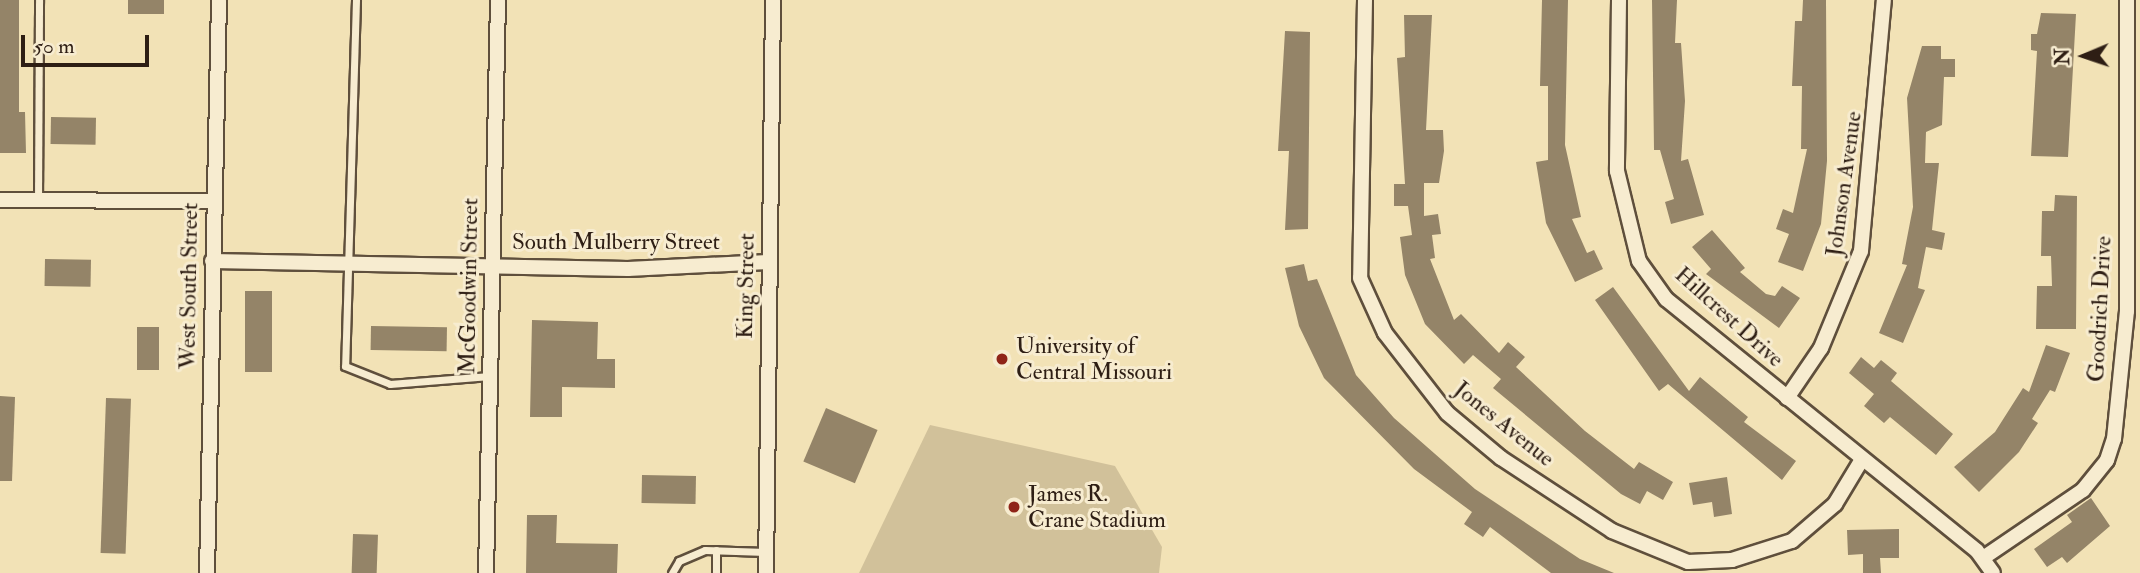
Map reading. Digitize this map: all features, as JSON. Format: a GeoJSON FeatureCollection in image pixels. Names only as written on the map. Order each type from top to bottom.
{"type":"FeatureCollection","features":[{"type":"Feature","properties":{"kind":"street","name":"West South Street"},"geometry":{"type":"LineString","coordinates":[[207,573],[219,0]]}},
{"type":"Feature","properties":{"kind":"street","name":"McGoodwin Street"},"geometry":{"type":"LineString","coordinates":[[486,573],[498,0]]}},
{"type":"Feature","properties":{"kind":"street","name":"King Street"},"geometry":{"type":"LineString","coordinates":[[766,573],[773,0]]}},
{"type":"Feature","properties":{"kind":"street","name":"Jones Avenue"},"geometry":{"type":"LineString","coordinates":[[1365,0],[1360,278],[1384,333],[1447,413],[1501,457],[1612,531],[1688,568],[1732,560],[1792,541],[1835,504],[1861,461]]}},
{"type":"Feature","properties":{"kind":"street","name":"Hillcrest Drive"},"geometry":{"type":"LineString","coordinates":[[1619,0],[1617,171],[1639,261],[1666,299],[1983,558],[1993,573]]}},
{"type":"Feature","properties":{"kind":"street","name":"Johnson Avenue"},"geometry":{"type":"LineString","coordinates":[[1787,398],[1821,348],[1861,251],[1884,0]]}},
{"type":"Feature","properties":{"kind":"street","name":"Goodrich Drive"},"geometry":{"type":"LineString","coordinates":[[1983,558],[2083,490],[2114,439],[2127,311],[2127,0]]}},
{"type":"Feature","properties":{"kind":"street"},"geometry":{"type":"LineString","coordinates":[[0,200],[214,201]]}},
{"type":"Feature","properties":{"kind":"street","name":"South Mulberry Street"},"geometry":{"type":"LineString","coordinates":[[212,261],[687,268],[768,262]]}},
{"type":"Feature","properties":{"kind":"lane"},"geometry":{"type":"LineString","coordinates":[[38,200],[39,0]]}},
{"type":"Feature","properties":{"kind":"lane"},"geometry":{"type":"LineString","coordinates":[[356,0],[352,265],[345,304],[349,370],[404,385],[490,376]]}},
{"type":"Feature","properties":{"kind":"lane"},"geometry":{"type":"LineString","coordinates":[[716,550],[716,573]]}},
{"type":"Feature","properties":{"kind":"lane"},"geometry":{"type":"LineString","coordinates":[[673,573],[686,556],[716,550],[766,552]]}},
{"type":"Feature","properties":{"kind":"shaded area","name":"James R. Crane Stadium"},"geometry":{"type":"Polygon","coordinates":[[[930,425],[1115,466],[1162,547],[1159,573],[859,573],[930,425]]]}},
{"type":"Feature","properties":{"kind":"building"},"geometry":{"type":"Polygon","coordinates":[[[0,0],[19,0],[19,112],[25,112],[26,153],[0,153],[0,0]]]}},
{"type":"Feature","properties":{"kind":"building"},"geometry":{"type":"Polygon","coordinates":[[[128,0],[164,0],[164,14],[128,14],[128,0]]]}},
{"type":"Feature","properties":{"kind":"building"},"geometry":{"type":"Polygon","coordinates":[[[1542,0],[1568,0],[1565,145],[1581,217],[1572,219],[1587,253],[1594,250],[1603,269],[1575,282],[1546,223],[1536,162],[1548,160],[1548,86],[1540,86],[1542,0]]]}},
{"type":"Feature","properties":{"kind":"building"},"geometry":{"type":"Polygon","coordinates":[[[1652,0],[1677,0],[1675,43],[1681,43],[1685,101],[1681,161],[1688,159],[1704,215],[1671,224],[1665,202],[1674,199],[1660,150],[1654,150],[1652,0]]]}},
{"type":"Feature","properties":{"kind":"building"},"geometry":{"type":"Polygon","coordinates":[[[1803,0],[1826,0],[1827,161],[1821,224],[1803,271],[1778,262],[1789,234],[1776,229],[1783,209],[1793,213],[1807,149],[1801,149],[1802,86],[1792,86],[1795,21],[1802,21],[1803,0]]]}},
{"type":"Feature","properties":{"kind":"building"},"geometry":{"type":"Polygon","coordinates":[[[2041,13],[2076,14],[2068,157],[2031,156],[2037,51],[2031,50],[2031,34],[2037,34],[2041,13]]]}},
{"type":"Feature","properties":{"kind":"building"},"geometry":{"type":"Polygon","coordinates":[[[1404,15],[1432,15],[1426,130],[1443,130],[1444,151],[1439,183],[1424,183],[1424,216],[1438,214],[1441,234],[1432,235],[1435,258],[1430,259],[1454,320],[1461,314],[1499,353],[1508,342],[1525,357],[1516,367],[1585,431],[1634,469],[1639,462],[1673,482],[1663,500],[1647,491],[1640,504],[1621,494],[1493,388],[1501,379],[1473,355],[1464,364],[1425,324],[1405,275],[1400,237],[1412,235],[1408,206],[1394,206],[1394,184],[1405,184],[1397,58],[1405,57],[1404,15]]]}},
{"type":"Feature","properties":{"kind":"building"},"geometry":{"type":"Polygon","coordinates":[[[1285,31],[1310,32],[1308,229],[1285,230],[1289,151],[1278,151],[1285,31]]]}},
{"type":"Feature","properties":{"kind":"building"},"geometry":{"type":"Polygon","coordinates":[[[1922,46],[1941,46],[1941,59],[1955,59],[1955,77],[1944,77],[1942,125],[1926,132],[1925,163],[1939,163],[1932,230],[1945,233],[1942,250],[1926,247],[1918,288],[1925,290],[1903,343],[1879,333],[1907,265],[1902,264],[1913,207],[1907,98],[1922,46]]]}},
{"type":"Feature","properties":{"kind":"building"},"geometry":{"type":"Polygon","coordinates":[[[51,117],[96,118],[96,145],[51,144],[51,117]]]}},
{"type":"Feature","properties":{"kind":"building"},"geometry":{"type":"Polygon","coordinates":[[[2055,195],[2077,196],[2076,329],[2036,329],[2037,286],[2052,286],[2051,256],[2041,256],[2042,211],[2054,211],[2055,195]]]}},
{"type":"Feature","properties":{"kind":"building"},"geometry":{"type":"Polygon","coordinates":[[[1712,230],[1745,268],[1740,272],[1766,294],[1775,296],[1782,286],[1800,298],[1779,328],[1706,274],[1711,269],[1692,247],[1712,230]]]}},
{"type":"Feature","properties":{"kind":"building"},"geometry":{"type":"Polygon","coordinates":[[[45,259],[91,260],[91,287],[45,286],[45,259]]]}},
{"type":"Feature","properties":{"kind":"building"},"geometry":{"type":"Polygon","coordinates":[[[1304,264],[1308,281],[1317,279],[1356,375],[1394,418],[1475,489],[1580,559],[1614,573],[1551,573],[1490,527],[1483,537],[1464,524],[1472,512],[1414,469],[1324,378],[1299,326],[1285,268],[1304,264]]]}},
{"type":"Feature","properties":{"kind":"building"},"geometry":{"type":"Polygon","coordinates":[[[1613,287],[1689,391],[1700,377],[1748,417],[1744,422],[1796,461],[1782,480],[1668,384],[1659,391],[1595,300],[1613,287]]]}},
{"type":"Feature","properties":{"kind":"building"},"geometry":{"type":"Polygon","coordinates":[[[245,291],[272,291],[272,372],[245,372],[245,291]]]}},
{"type":"Feature","properties":{"kind":"building"},"geometry":{"type":"Polygon","coordinates":[[[532,320],[598,322],[597,359],[615,359],[615,388],[562,387],[562,417],[530,417],[532,320]]]}},
{"type":"Feature","properties":{"kind":"building"},"geometry":{"type":"Polygon","coordinates":[[[371,326],[447,327],[447,351],[371,350],[371,326]]]}},
{"type":"Feature","properties":{"kind":"building"},"geometry":{"type":"Polygon","coordinates":[[[137,327],[159,327],[159,370],[137,370],[137,327]]]}},
{"type":"Feature","properties":{"kind":"building"},"geometry":{"type":"Polygon","coordinates":[[[2046,345],[2070,353],[2055,392],[2050,390],[2032,419],[2038,423],[2019,452],[1979,492],[1954,467],[1995,432],[2023,388],[2029,392],[2046,345]]]}},
{"type":"Feature","properties":{"kind":"building"},"geometry":{"type":"Polygon","coordinates":[[[1861,357],[1874,368],[1881,360],[1897,373],[1891,381],[1953,434],[1936,455],[1890,417],[1884,423],[1864,406],[1874,394],[1849,373],[1861,357]]]}},
{"type":"Feature","properties":{"kind":"building"},"geometry":{"type":"Polygon","coordinates":[[[0,396],[15,397],[12,481],[0,481],[0,396]]]}},
{"type":"Feature","properties":{"kind":"building"},"geometry":{"type":"Polygon","coordinates":[[[106,398],[131,399],[126,554],[101,553],[106,398]]]}},
{"type":"Feature","properties":{"kind":"building"},"geometry":{"type":"Polygon","coordinates":[[[826,408],[878,430],[855,483],[803,461],[826,408]]]}},
{"type":"Feature","properties":{"kind":"building"},"geometry":{"type":"Polygon","coordinates":[[[642,475],[696,476],[696,504],[642,503],[642,475]]]}},
{"type":"Feature","properties":{"kind":"building"},"geometry":{"type":"Polygon","coordinates":[[[1727,477],[1732,514],[1714,517],[1712,502],[1693,505],[1689,483],[1727,477]]]}},
{"type":"Feature","properties":{"kind":"building"},"geometry":{"type":"Polygon","coordinates":[[[2091,498],[2110,526],[2067,563],[2062,557],[2047,567],[2034,549],[2072,522],[2067,515],[2091,498]]]}},
{"type":"Feature","properties":{"kind":"building"},"geometry":{"type":"Polygon","coordinates":[[[527,515],[557,515],[556,543],[618,544],[617,573],[526,573],[527,515]]]}},
{"type":"Feature","properties":{"kind":"building"},"geometry":{"type":"Polygon","coordinates":[[[1899,529],[1899,558],[1880,558],[1881,573],[1863,573],[1863,554],[1848,555],[1847,530],[1899,529]]]}},
{"type":"Feature","properties":{"kind":"building"},"geometry":{"type":"Polygon","coordinates":[[[353,534],[378,535],[377,573],[352,573],[353,534]]]}},
{"type":"Feature","properties":{"kind":"place","name":"University of Central Missouri"},"geometry":{"type":"Point","coordinates":[1002,359]}},
{"type":"Feature","properties":{"kind":"place","name":"James R. Crane Stadium"},"geometry":{"type":"Point","coordinates":[1014,507]}}]}
